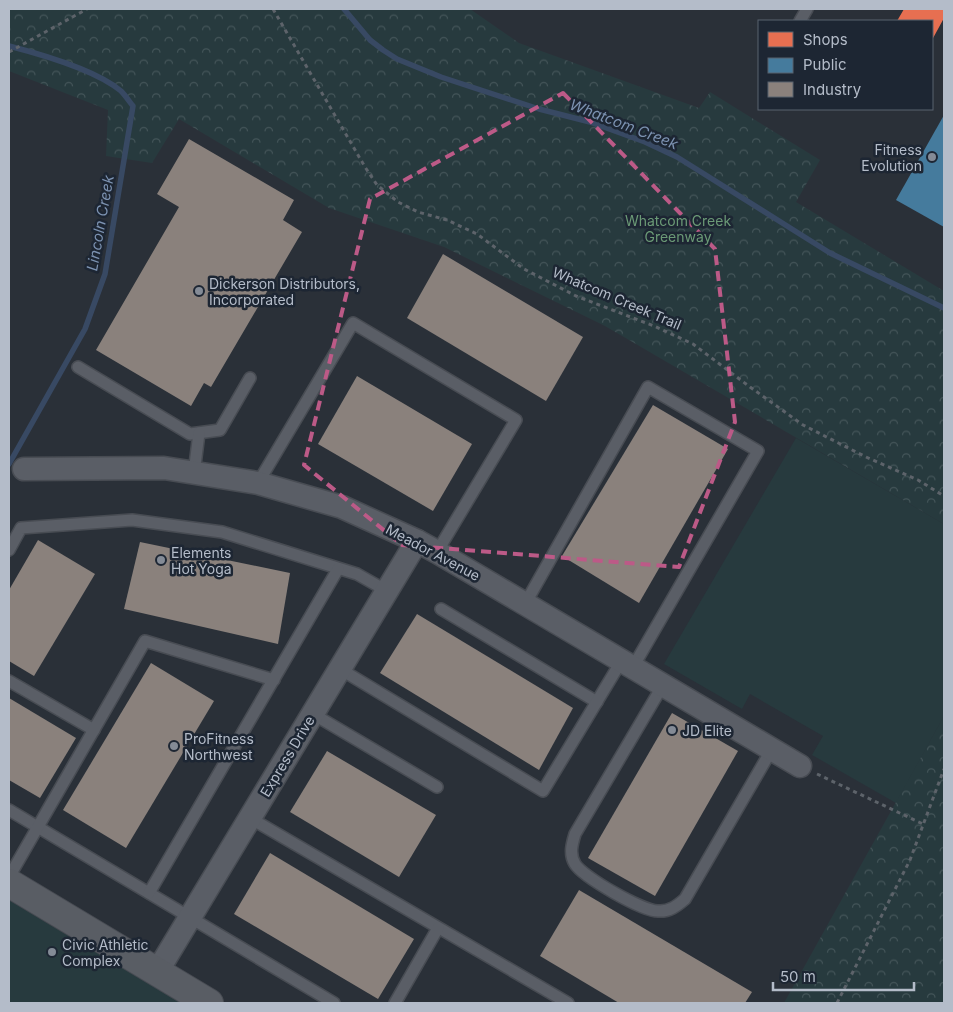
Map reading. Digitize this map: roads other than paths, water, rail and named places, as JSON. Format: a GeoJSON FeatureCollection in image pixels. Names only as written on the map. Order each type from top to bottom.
{"type":"FeatureCollection","features":[{"type":"Feature","properties":{"kind":"street","name":"Meador Avenue"},"geometry":{"type":"LineString","coordinates":[[24,469],[164,468],[258,483],[342,507],[437,552],[800,766]]}},
{"type":"Feature","properties":{"kind":"street","name":"Express Drive"},"geometry":{"type":"LineString","coordinates":[[157,972],[417,541]]}},
{"type":"Feature","properties":{"kind":"street"},"geometry":{"type":"LineString","coordinates":[[9,883],[210,1003]]}},
{"type":"Feature","properties":{"kind":"lane"},"geometry":{"type":"LineString","coordinates":[[801,20],[807,9]]}},
{"type":"Feature","properties":{"kind":"lane"},"geometry":{"type":"LineString","coordinates":[[258,483],[353,323],[516,420],[437,552]]}},
{"type":"Feature","properties":{"kind":"lane"},"geometry":{"type":"LineString","coordinates":[[78,367],[190,434],[220,430],[250,378]]}},
{"type":"Feature","properties":{"kind":"lane"},"geometry":{"type":"LineString","coordinates":[[340,669],[543,791],[597,702],[627,663],[758,451],[648,387],[526,604]]}},
{"type":"Feature","properties":{"kind":"lane"},"geometry":{"type":"LineString","coordinates":[[194,472],[198,433]]}},
{"type":"Feature","properties":{"kind":"lane"},"geometry":{"type":"LineString","coordinates":[[9,550],[22,528],[132,520],[222,532],[357,574],[388,591]]}},
{"type":"Feature","properties":{"kind":"lane"},"geometry":{"type":"LineString","coordinates":[[149,893],[338,569]]}},
{"type":"Feature","properties":{"kind":"lane"},"geometry":{"type":"LineString","coordinates":[[440,609],[597,702]]}},
{"type":"Feature","properties":{"kind":"lane"},"geometry":{"type":"LineString","coordinates":[[9,877],[146,641],[274,680]]}},
{"type":"Feature","properties":{"kind":"lane"},"geometry":{"type":"LineString","coordinates":[[9,681],[94,730]]}},
{"type":"Feature","properties":{"kind":"lane"},"geometry":{"type":"LineString","coordinates":[[662,684],[575,834],[571,848],[574,863],[583,874],[642,908],[658,912],[674,908],[685,899],[772,749]]}},
{"type":"Feature","properties":{"kind":"lane"},"geometry":{"type":"LineString","coordinates":[[313,714],[437,787]]}},
{"type":"Feature","properties":{"kind":"lane"},"geometry":{"type":"LineString","coordinates":[[9,810],[334,1003]]}},
{"type":"Feature","properties":{"kind":"lane"},"geometry":{"type":"LineString","coordinates":[[250,818],[568,1003]]}},
{"type":"Feature","properties":{"kind":"lane"},"geometry":{"type":"LineString","coordinates":[[395,1003],[438,928]]}},
{"type":"Feature","properties":{"kind":"waterway","name":"Whatcom Creek"},"geometry":{"type":"LineString","coordinates":[[344,9],[370,40],[397,59],[441,77],[539,109],[590,122],[645,142],[677,157],[830,253],[944,308]]}},
{"type":"Feature","properties":{"kind":"waterway","name":"Lincoln Creek"},"geometry":{"type":"LineString","coordinates":[[9,46],[51,58],[97,76],[121,91],[133,106],[105,274],[85,329],[9,464]]}},
{"type":"Feature","properties":{"kind":"place","name":"Fitness Evolution"},"geometry":{"type":"Point","coordinates":[932,157]}},
{"type":"Feature","properties":{"kind":"place","name":"Dickerson Distributors, Incorporated"},"geometry":{"type":"Point","coordinates":[199,291]}},
{"type":"Feature","properties":{"kind":"place","name":"Elements Hot Yoga"},"geometry":{"type":"Point","coordinates":[161,560]}},
{"type":"Feature","properties":{"kind":"place","name":"JD Elite"},"geometry":{"type":"Point","coordinates":[672,730]}},
{"type":"Feature","properties":{"kind":"place","name":"ProFitness Northwest"},"geometry":{"type":"Point","coordinates":[174,746]}},
{"type":"Feature","properties":{"kind":"place","name":"Civic Athletic Complex"},"geometry":{"type":"Point","coordinates":[52,952]}},
{"type":"Feature","properties":{"kind":"park label","name":"Whatcom Creek Greenway"},"geometry":{"type":"Point","coordinates":[678,228]}}]}
